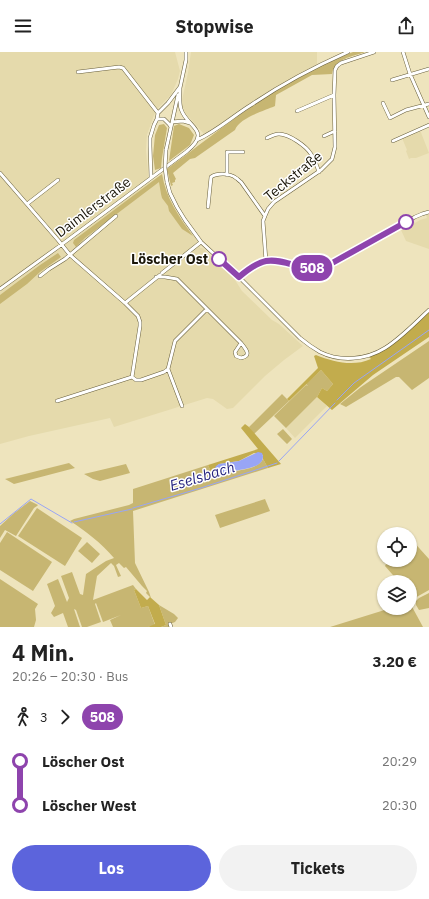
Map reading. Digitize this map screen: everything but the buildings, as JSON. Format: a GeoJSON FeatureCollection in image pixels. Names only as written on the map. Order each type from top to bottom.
{"type":"FeatureCollection","features":[{"type":"Feature","properties":{"kind":"street"},"geometry":{"type":"LineString","coordinates":[[186,52],[186,60],[166,150],[165,168],[170,193],[185,220],[201,242],[239,277],[300,338],[321,352],[332,357],[348,359],[359,358],[379,352],[399,338],[429,310]]}},
{"type":"Feature","properties":{"kind":"street","name":"Daimlerstraße"},"geometry":{"type":"LineString","coordinates":[[0,290],[186,152],[195,144],[197,140],[210,134],[251,104],[307,71],[348,52]]}},
{"type":"Feature","properties":{"kind":"street","name":"Teckstraße"},"geometry":{"type":"LineString","coordinates":[[266,261],[263,221],[272,204],[326,167],[332,159],[335,147],[334,95],[335,70],[337,66],[341,63],[374,52]]}},
{"type":"Feature","properties":{"kind":"street"},"geometry":{"type":"LineString","coordinates":[[403,52],[410,74],[429,117]]}},
{"type":"Feature","properties":{"kind":"street"},"geometry":{"type":"LineString","coordinates":[[78,72],[119,67],[123,68],[158,113]]}},
{"type":"Feature","properties":{"kind":"street"},"geometry":{"type":"LineString","coordinates":[[392,80],[429,69]]}},
{"type":"Feature","properties":{"kind":"street"},"geometry":{"type":"LineString","coordinates":[[151,177],[149,153],[150,138],[154,125],[158,113],[180,87]]}},
{"type":"Feature","properties":{"kind":"street"},"geometry":{"type":"LineString","coordinates":[[180,87],[181,109],[198,133],[197,140]]}},
{"type":"Feature","properties":{"kind":"street"},"geometry":{"type":"LineString","coordinates":[[297,111],[334,95]]}},
{"type":"Feature","properties":{"kind":"street"},"geometry":{"type":"LineString","coordinates":[[383,103],[390,118],[406,110],[429,104]]}},
{"type":"Feature","properties":{"kind":"street"},"geometry":{"type":"LineString","coordinates":[[157,119],[164,119],[171,128]]}},
{"type":"Feature","properties":{"kind":"street"},"geometry":{"type":"LineString","coordinates":[[172,122],[183,121],[192,124]]}},
{"type":"Feature","properties":{"kind":"street"},"geometry":{"type":"LineString","coordinates":[[393,141],[429,125]]}},
{"type":"Feature","properties":{"kind":"street","name":"Teckstraße"},"geometry":{"type":"LineString","coordinates":[[324,136],[335,131]]}},
{"type":"Feature","properties":{"kind":"street"},"geometry":{"type":"LineString","coordinates":[[267,138],[280,134],[288,136],[301,144],[312,155],[319,172]]}},
{"type":"Feature","properties":{"kind":"street"},"geometry":{"type":"LineString","coordinates":[[227,175],[227,152],[243,152]]}},
{"type":"Feature","properties":{"kind":"street"},"geometry":{"type":"LineString","coordinates":[[0,173],[70,255],[138,316],[140,322],[132,377]]}},
{"type":"Feature","properties":{"kind":"street"},"geometry":{"type":"LineString","coordinates":[[208,207],[211,177],[214,175],[227,175],[237,178],[241,182],[265,216]]}},
{"type":"Feature","properties":{"kind":"street"},"geometry":{"type":"LineString","coordinates":[[27,204],[58,180]]}},
{"type":"Feature","properties":{"kind":"street"},"geometry":{"type":"LineString","coordinates":[[239,277],[254,265],[266,261],[285,262],[303,267],[314,268],[327,266],[415,216],[429,212]]}},
{"type":"Feature","properties":{"kind":"street"},"geometry":{"type":"LineString","coordinates":[[40,276],[49,268],[70,255],[116,216]]}},
{"type":"Feature","properties":{"kind":"street"},"geometry":{"type":"LineString","coordinates":[[125,303],[201,242]]}},
{"type":"Feature","properties":{"kind":"street"},"geometry":{"type":"LineString","coordinates":[[156,278],[165,277],[177,279],[241,343],[245,348],[247,352],[245,357],[240,358],[236,356],[235,350],[241,343]]}},
{"type":"Feature","properties":{"kind":"street"},"geometry":{"type":"LineString","coordinates":[[182,406],[168,369],[175,341],[207,309]]}},
{"type":"Feature","properties":{"kind":"street"},"geometry":{"type":"LineString","coordinates":[[57,401],[132,377],[136,380],[141,380],[164,372],[168,369]]}},
{"type":"Feature","properties":{"kind":"shaded area"},"geometry":{"type":"Polygon","coordinates":[[[0,52],[175,52],[180,71],[178,79],[171,95],[159,107],[154,115],[147,135],[146,150],[149,183],[162,174],[163,185],[171,203],[199,244],[202,244],[200,248],[204,249],[218,265],[235,280],[242,291],[272,320],[279,324],[303,346],[265,376],[233,408],[227,409],[213,399],[207,398],[114,427],[110,418],[0,444],[0,52]]]}},
{"type":"Feature","properties":{"kind":"shaded area"},"geometry":{"type":"Polygon","coordinates":[[[191,52],[317,52],[317,64],[268,92],[241,109],[211,131],[204,134],[186,114],[182,106],[191,52]]]}},
{"type":"Feature","properties":{"kind":"shaded area"},"geometry":{"type":"Polygon","coordinates":[[[353,52],[365,52],[340,61],[332,74],[312,75],[276,95],[275,106],[247,118],[237,126],[235,130],[195,158],[190,159],[173,173],[176,179],[171,186],[167,169],[221,129],[254,105],[314,69],[353,52]]]}},
{"type":"Feature","properties":{"kind":"shaded area"},"geometry":{"type":"Polygon","coordinates":[[[164,124],[167,128],[161,168],[155,170],[153,156],[155,135],[159,125],[164,124]]]}},
{"type":"Feature","properties":{"kind":"shaded area"},"geometry":{"type":"Polygon","coordinates":[[[179,124],[189,128],[194,135],[190,145],[169,161],[174,126],[179,124]]]}},
{"type":"Feature","properties":{"kind":"shaded area"},"geometry":{"type":"Polygon","coordinates":[[[420,130],[429,153],[409,159],[402,138],[420,130]]]}},
{"type":"Feature","properties":{"kind":"shaded area"},"geometry":{"type":"Polygon","coordinates":[[[162,174],[170,199],[193,236],[182,229],[169,211],[168,206],[162,198],[159,182],[85,238],[76,247],[73,243],[74,240],[162,174]]]}},
{"type":"Feature","properties":{"kind":"shaded area"},"geometry":{"type":"Polygon","coordinates":[[[426,215],[429,215],[429,249],[406,241],[401,230],[413,221],[415,223],[427,218],[426,215]]]}},
{"type":"Feature","properties":{"kind":"shaded area"},"geometry":{"type":"Polygon","coordinates":[[[58,253],[61,257],[0,304],[0,295],[58,253]]]}},
{"type":"Feature","properties":{"kind":"shaded area"},"geometry":{"type":"Polygon","coordinates":[[[429,310],[429,337],[373,375],[332,410],[317,397],[322,388],[327,391],[333,384],[321,370],[289,401],[287,399],[318,368],[314,356],[316,355],[344,363],[357,363],[371,359],[368,356],[391,344],[429,310]]]}},
{"type":"Feature","properties":{"kind":"shaded area"},"geometry":{"type":"Polygon","coordinates":[[[429,341],[429,378],[412,390],[399,377],[396,377],[346,407],[340,404],[361,387],[429,341]]]}},
{"type":"Feature","properties":{"kind":"shaded area"},"geometry":{"type":"Polygon","coordinates":[[[321,370],[333,384],[327,391],[322,388],[317,397],[286,428],[274,416],[306,385],[308,386],[306,384],[321,370]]]}},
{"type":"Feature","properties":{"kind":"shaded area"},"geometry":{"type":"Polygon","coordinates":[[[282,394],[289,401],[254,434],[249,427],[282,394]]]}},
{"type":"Feature","properties":{"kind":"shaded area"},"geometry":{"type":"Polygon","coordinates":[[[317,397],[327,406],[295,438],[286,428],[317,397]]]}},
{"type":"Feature","properties":{"kind":"shaded area"},"geometry":{"type":"Polygon","coordinates":[[[245,424],[281,464],[268,468],[263,459],[263,455],[254,453],[239,461],[219,464],[214,470],[214,473],[211,472],[208,465],[258,449],[241,428],[245,424]]]}},
{"type":"Feature","properties":{"kind":"shaded area"},"geometry":{"type":"Polygon","coordinates":[[[283,429],[292,439],[287,444],[277,434],[283,429]]]}},
{"type":"Feature","properties":{"kind":"shaded area"},"geometry":{"type":"Polygon","coordinates":[[[263,459],[268,468],[133,511],[135,563],[151,598],[146,593],[147,591],[126,567],[124,568],[119,563],[116,565],[121,576],[118,577],[114,566],[111,563],[97,576],[93,600],[133,585],[136,589],[134,590],[141,608],[148,606],[155,625],[148,627],[113,627],[110,620],[121,615],[103,622],[96,603],[95,604],[101,622],[87,627],[82,627],[76,610],[74,609],[80,627],[68,627],[63,613],[54,617],[51,613],[55,606],[47,584],[58,579],[67,602],[69,598],[61,576],[72,572],[80,594],[83,595],[86,574],[106,561],[114,558],[104,547],[70,521],[133,503],[133,489],[208,465],[211,472],[220,477],[229,473],[254,467],[263,459]]]}},
{"type":"Feature","properties":{"kind":"shaded area"},"geometry":{"type":"Polygon","coordinates":[[[69,463],[75,468],[14,484],[5,479],[69,463]]]}},
{"type":"Feature","properties":{"kind":"shaded area"},"geometry":{"type":"Polygon","coordinates":[[[126,464],[130,473],[100,481],[84,474],[126,464]]]}},
{"type":"Feature","properties":{"kind":"shaded area"},"geometry":{"type":"Polygon","coordinates":[[[265,499],[270,511],[220,528],[215,515],[265,499]]]}},
{"type":"Feature","properties":{"kind":"shaded area"},"geometry":{"type":"Polygon","coordinates":[[[30,501],[38,505],[34,508],[16,536],[5,530],[0,538],[0,526],[30,501]]]}},
{"type":"Feature","properties":{"kind":"shaded area"},"geometry":{"type":"Polygon","coordinates":[[[37,508],[82,538],[65,566],[18,536],[37,508]]]}},
{"type":"Feature","properties":{"kind":"shaded area"},"geometry":{"type":"Polygon","coordinates":[[[7,532],[52,562],[33,591],[0,570],[0,543],[7,532]]]}},
{"type":"Feature","properties":{"kind":"shaded area"},"geometry":{"type":"Polygon","coordinates":[[[87,542],[100,554],[92,563],[78,551],[87,542]]]}},
{"type":"Feature","properties":{"kind":"shaded area"},"geometry":{"type":"Polygon","coordinates":[[[417,546],[429,559],[429,590],[417,597],[417,575],[393,575],[386,567],[417,567],[417,546]]]}},
{"type":"Feature","properties":{"kind":"shaded area"},"geometry":{"type":"Polygon","coordinates":[[[0,579],[38,604],[35,609],[36,620],[34,627],[0,627],[0,579]]]}},
{"type":"Feature","properties":{"kind":"shaded area"},"geometry":{"type":"Polygon","coordinates":[[[136,589],[147,600],[150,597],[159,605],[166,625],[161,627],[148,627],[155,624],[148,606],[141,608],[134,590],[136,589]]]}},
{"type":"Feature","properties":{"kind":"shaded area"},"geometry":{"type":"Polygon","coordinates":[[[429,593],[429,608],[419,610],[417,607],[417,600],[429,593]]]}},
{"type":"Feature","properties":{"kind":"shaded area"},"geometry":{"type":"Polygon","coordinates":[[[159,605],[178,618],[175,622],[170,624],[171,627],[161,627],[166,625],[159,605]]]}},
{"type":"Feature","properties":{"kind":"shaded area"},"geometry":{"type":"Polygon","coordinates":[[[377,612],[377,615],[416,615],[423,627],[330,627],[377,612]]]}},
{"type":"Feature","properties":{"kind":"water"},"geometry":{"type":"Polygon","coordinates":[[[258,452],[262,453],[263,457],[261,462],[256,466],[218,477],[216,475],[214,470],[219,464],[239,461],[258,452]]]}},
{"type":"Feature","properties":{"kind":"waterway","name":"Eselsbach"},"geometry":{"type":"LineString","coordinates":[[337,400],[354,383],[429,330]]}},
{"type":"Feature","properties":{"kind":"waterway","name":"Eselsbach"},"geometry":{"type":"LineString","coordinates":[[279,461],[335,403]]}},
{"type":"Feature","properties":{"kind":"waterway","name":"Eselsbach"},"geometry":{"type":"LineString","coordinates":[[133,508],[277,463]]}},
{"type":"Feature","properties":{"kind":"waterway","name":"Eselsbach"},"geometry":{"type":"LineString","coordinates":[[0,524],[31,499],[72,523]]}},
{"type":"Feature","properties":{"kind":"waterway","name":"Eselsbach"},"geometry":{"type":"LineString","coordinates":[[74,522],[132,509]]}},
{"type":"Feature","properties":{"kind":"bus line","name":"508"},"geometry":{"type":"LineString","coordinates":[[219,259],[239,277],[254,265],[266,261],[285,262],[303,267],[319,268],[327,266],[406,222]]}},
{"type":"Feature","properties":{"kind":"place","name":"Löscher Ost"},"geometry":{"type":"Point","coordinates":[219,259]}}]}
